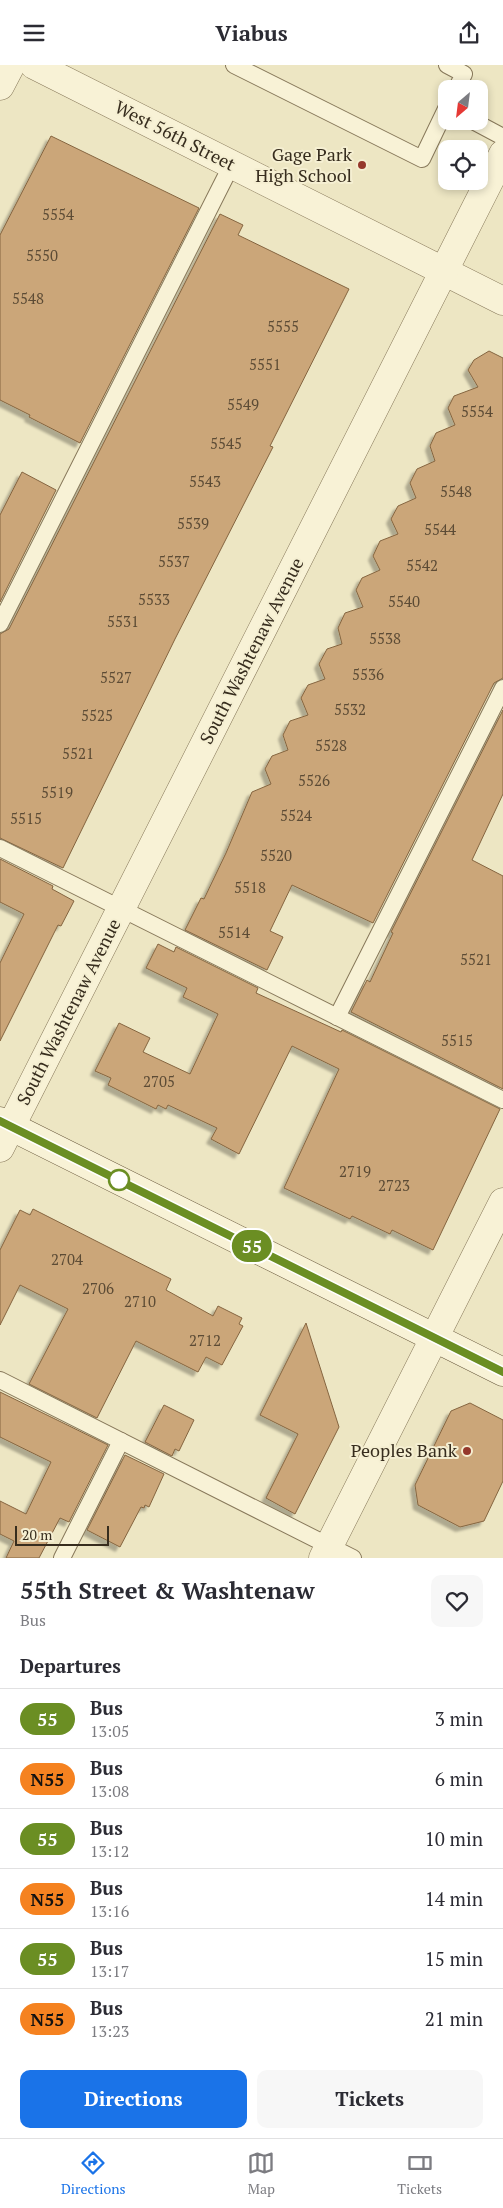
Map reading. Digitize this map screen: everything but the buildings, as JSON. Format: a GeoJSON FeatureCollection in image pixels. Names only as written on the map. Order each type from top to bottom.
{"type":"FeatureCollection","features":[{"type":"Feature","properties":{"kind":"street"},"geometry":{"type":"LineString","coordinates":[[0,86],[10,65]]}},
{"type":"Feature","properties":{"kind":"street","name":"West 56th Street"},"geometry":{"type":"LineString","coordinates":[[34,65],[503,301]]}},
{"type":"Feature","properties":{"kind":"street","name":"South Washtenaw Avenue"},"geometry":{"type":"LineString","coordinates":[[4,1132],[121,909],[503,154]]}},
{"type":"Feature","properties":{"kind":"street"},"geometry":{"type":"LineString","coordinates":[[4,1132],[434,1337],[503,1372]]}},
{"type":"Feature","properties":{"kind":"street"},"geometry":{"type":"LineString","coordinates":[[326,1552],[503,1202]]}},
{"type":"Feature","properties":{"kind":"lane"},"geometry":{"type":"LineString","coordinates":[[234,65],[422,159],[438,126]]}},
{"type":"Feature","properties":{"kind":"lane"},"geometry":{"type":"LineString","coordinates":[[447,65],[464,74],[461,80]]}},
{"type":"Feature","properties":{"kind":"lane"},"geometry":{"type":"LineString","coordinates":[[488,129],[503,137]]}},
{"type":"Feature","properties":{"kind":"lane"},"geometry":{"type":"LineString","coordinates":[[0,624],[232,165]]}},
{"type":"Feature","properties":{"kind":"lane"},"geometry":{"type":"LineString","coordinates":[[337,1017],[503,687]]}},
{"type":"Feature","properties":{"kind":"lane"},"geometry":{"type":"LineString","coordinates":[[0,848],[503,1100]]}},
{"type":"Feature","properties":{"kind":"lane"},"geometry":{"type":"LineString","coordinates":[[0,1380],[121,1441],[326,1552],[353,1558]]}},
{"type":"Feature","properties":{"kind":"lane"},"geometry":{"type":"LineString","coordinates":[[62,1558],[121,1441]]}},
{"type":"Feature","properties":{"kind":"bus line","name":"55"},"geometry":{"type":"LineString","coordinates":[[0,1121],[503,1372]]}},
{"type":"Feature","properties":{"kind":"place","name":"Gage Park High School"},"geometry":{"type":"Point","coordinates":[362,165]}},
{"type":"Feature","properties":{"kind":"place","name":"Peoples Bank"},"geometry":{"type":"Point","coordinates":[467,1451]}}]}
